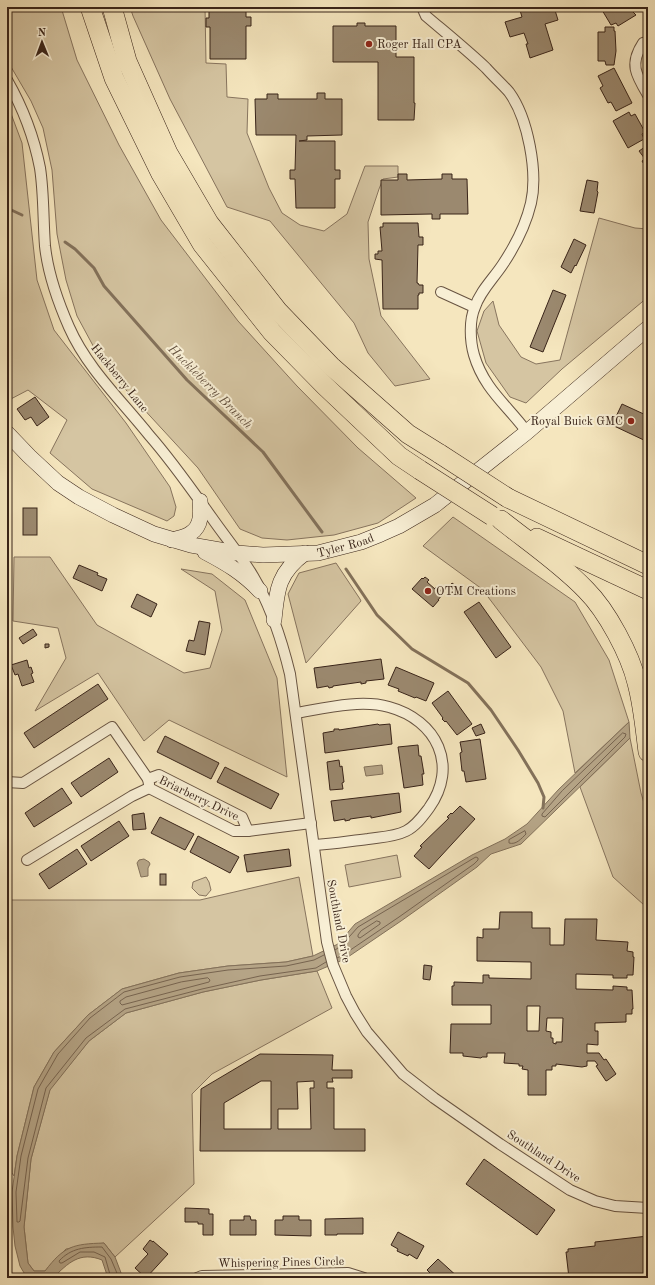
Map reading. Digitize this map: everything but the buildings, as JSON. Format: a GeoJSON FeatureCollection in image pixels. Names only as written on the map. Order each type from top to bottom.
{"type":"FeatureCollection","features":[{"type":"Feature","properties":{"kind":"highway"},"geometry":{"type":"LineString","coordinates":[[90,7],[114,78],[161,174],[202,244],[272,332],[325,386],[399,456],[497,518],[565,570],[587,590],[600,606],[622,643],[637,681],[642,703],[648,752]]}},
{"type":"Feature","properties":{"kind":"highway"},"geometry":{"type":"LineString","coordinates":[[112,7],[127,61],[168,153],[209,223],[278,311],[331,366],[408,434],[508,498],[648,565]]}},
{"type":"Feature","properties":{"kind":"highway"},"geometry":{"type":"LineString","coordinates":[[497,518],[648,590]]}},
{"type":"Feature","properties":{"kind":"street"},"geometry":{"type":"LineString","coordinates":[[422,7],[426,16],[474,57],[509,92],[520,112],[527,131],[532,172],[532,197],[530,205],[514,246],[474,307],[472,326],[474,354],[481,374],[492,391],[527,432]]}},
{"type":"Feature","properties":{"kind":"street"},"geometry":{"type":"LineString","coordinates":[[648,42],[643,44],[636,53],[634,64],[648,95]]}},
{"type":"Feature","properties":{"kind":"street","name":"Hackberry Lane"},"geometry":{"type":"LineString","coordinates":[[7,80],[25,116],[35,146],[42,187],[46,248],[49,268],[57,296],[69,328],[85,358],[153,439],[237,553]]}},
{"type":"Feature","properties":{"kind":"street"},"geometry":{"type":"LineString","coordinates":[[441,292],[474,307]]}},
{"type":"Feature","properties":{"kind":"street","name":"Tyler Road"},"geometry":{"type":"LineString","coordinates":[[7,433],[58,483],[79,497],[113,516],[154,534],[191,545],[237,553],[263,556],[318,553],[361,542],[399,526],[435,505],[527,432],[648,328]]}},
{"type":"Feature","properties":{"kind":"street"},"geometry":{"type":"LineString","coordinates":[[172,540],[191,533],[199,524],[202,515],[200,501]]}},
{"type":"Feature","properties":{"kind":"street"},"geometry":{"type":"LineString","coordinates":[[191,545],[232,567],[247,577],[260,591]]}},
{"type":"Feature","properties":{"kind":"street","name":"Southland Drive"},"geometry":{"type":"LineString","coordinates":[[237,553],[253,577],[274,620],[286,656],[296,712],[328,942],[333,965],[346,996],[367,1032],[403,1074],[434,1098],[500,1144],[570,1190],[602,1203],[615,1206],[648,1208]]}},
{"type":"Feature","properties":{"kind":"street"},"geometry":{"type":"LineString","coordinates":[[274,620],[277,590],[285,572],[294,561],[305,553]]}},
{"type":"Feature","properties":{"kind":"street"},"geometry":{"type":"LineString","coordinates":[[296,712],[360,704],[376,704],[402,711],[422,724],[434,739],[440,750],[443,761],[443,774],[440,788],[435,800],[416,824],[407,831],[392,836],[314,845]]}},
{"type":"Feature","properties":{"kind":"street"},"geometry":{"type":"LineString","coordinates":[[7,782],[23,783],[112,727],[148,784],[132,796],[27,860]]}},
{"type":"Feature","properties":{"kind":"street","name":"Briarberry Drive"},"geometry":{"type":"LineString","coordinates":[[248,831],[242,817],[159,775],[148,784],[234,831],[248,831],[311,823]]}},
{"type":"Feature","properties":{"kind":"street","name":"Whispering Pines Circle"},"geometry":{"type":"LineString","coordinates":[[198,1278],[202,1276],[348,1273],[364,1278]]}},
{"type":"Feature","properties":{"kind":"shaded area"},"geometry":{"type":"Polygon","coordinates":[[[7,7],[61,7],[77,60],[119,145],[161,220],[238,321],[297,386],[358,448],[416,498],[378,523],[334,535],[287,540],[262,538],[240,529],[198,468],[104,366],[77,316],[66,280],[57,234],[52,170],[43,128],[31,101],[7,60],[7,7]]]}},
{"type":"Feature","properties":{"kind":"shaded area"},"geometry":{"type":"Polygon","coordinates":[[[130,7],[205,7],[206,63],[226,64],[227,97],[248,99],[247,133],[269,188],[282,213],[300,225],[324,231],[347,214],[365,166],[398,166],[398,177],[383,179],[368,222],[369,259],[381,316],[430,379],[395,386],[368,353],[354,323],[270,221],[227,207],[170,99],[130,7]]]}},
{"type":"Feature","properties":{"kind":"shaded area"},"geometry":{"type":"Polygon","coordinates":[[[7,103],[22,143],[37,280],[54,330],[126,423],[170,487],[176,507],[174,516],[167,521],[92,489],[50,453],[67,420],[28,390],[7,401],[7,103]]]}},
{"type":"Feature","properties":{"kind":"shaded area"},"geometry":{"type":"Polygon","coordinates":[[[599,218],[635,228],[648,229],[648,297],[562,369],[526,403],[510,397],[486,363],[477,331],[484,311],[493,301],[499,325],[521,357],[536,364],[560,360],[599,218]]]}},
{"type":"Feature","properties":{"kind":"shaded area"},"geometry":{"type":"Polygon","coordinates":[[[453,517],[575,602],[609,660],[629,722],[575,773],[563,711],[541,667],[482,589],[423,546],[453,517]]]}},
{"type":"Feature","properties":{"kind":"shaded area"},"geometry":{"type":"Polygon","coordinates":[[[14,557],[50,557],[97,625],[184,673],[210,668],[222,630],[215,591],[181,569],[212,574],[245,600],[277,678],[287,777],[169,720],[144,741],[98,673],[35,711],[66,658],[58,628],[13,621],[14,557]]]}},
{"type":"Feature","properties":{"kind":"shaded area"},"geometry":{"type":"Polygon","coordinates":[[[336,563],[361,601],[306,663],[288,594],[299,573],[336,563]]]}},
{"type":"Feature","properties":{"kind":"shaded area"},"geometry":{"type":"Polygon","coordinates":[[[630,738],[641,793],[648,816],[648,906],[644,905],[613,877],[580,787],[630,738]]]}},
{"type":"Feature","properties":{"kind":"shaded area"},"geometry":{"type":"Polygon","coordinates":[[[397,855],[401,877],[349,887],[345,865],[397,855]]]}},
{"type":"Feature","properties":{"kind":"shaded area"},"geometry":{"type":"Polygon","coordinates":[[[206,877],[211,890],[206,896],[199,895],[192,888],[193,882],[206,877]]]}},
{"type":"Feature","properties":{"kind":"shaded area"},"geometry":{"type":"Polygon","coordinates":[[[299,877],[313,956],[286,962],[228,966],[179,973],[122,989],[88,1015],[54,1052],[34,1087],[17,1156],[14,1176],[12,1173],[9,900],[200,900],[299,877]]]}},
{"type":"Feature","properties":{"kind":"shaded area"},"geometry":{"type":"Polygon","coordinates":[[[317,971],[332,1008],[212,1074],[192,1094],[194,1184],[115,1257],[104,1243],[66,1249],[45,1271],[34,1271],[28,1263],[24,1227],[31,1159],[50,1089],[89,1041],[126,1013],[203,992],[261,980],[317,971]]]}},
{"type":"Feature","properties":{"kind":"water"},"geometry":{"type":"Polygon","coordinates":[[[629,722],[630,738],[521,844],[491,854],[477,867],[345,959],[317,971],[261,980],[203,992],[126,1013],[89,1041],[50,1090],[31,1159],[24,1227],[28,1263],[34,1271],[45,1271],[58,1256],[70,1248],[84,1244],[104,1243],[115,1257],[123,1278],[108,1278],[102,1260],[87,1257],[69,1263],[53,1278],[27,1278],[20,1266],[15,1246],[13,1227],[12,1192],[17,1156],[34,1087],[54,1052],[88,1015],[122,989],[179,973],[228,966],[286,962],[313,956],[338,944],[355,924],[472,855],[505,839],[527,824],[559,789],[629,722]]]}},
{"type":"Feature","properties":{"kind":"water"},"geometry":{"type":"Polygon","coordinates":[[[382,765],[383,774],[366,776],[364,767],[382,765]]]}},
{"type":"Feature","properties":{"kind":"water"},"geometry":{"type":"Polygon","coordinates":[[[144,859],[150,864],[148,868],[148,876],[141,877],[137,863],[139,860],[144,859]]]}},
{"type":"Feature","properties":{"kind":"waterway","name":"Huckleberry Branch"},"geometry":{"type":"LineString","coordinates":[[7,208],[22,215]]}},
{"type":"Feature","properties":{"kind":"waterway","name":"Huckleberry Branch"},"geometry":{"type":"LineString","coordinates":[[65,242],[75,249],[94,268],[104,286],[187,380],[263,452],[322,532]]}},
{"type":"Feature","properties":{"kind":"waterway","name":"Huckleberry Branch"},"geometry":{"type":"LineString","coordinates":[[346,569],[377,615],[412,649],[468,683],[491,710],[538,783],[544,797],[543,808]]}},
{"type":"Feature","properties":{"kind":"place","name":"Roger Hall CPA"},"geometry":{"type":"Point","coordinates":[369,44]}},
{"type":"Feature","properties":{"kind":"place","name":"Royal Buick GMC"},"geometry":{"type":"Point","coordinates":[631,421]}},
{"type":"Feature","properties":{"kind":"place","name":"OTM Creations"},"geometry":{"type":"Point","coordinates":[428,591]}}]}
